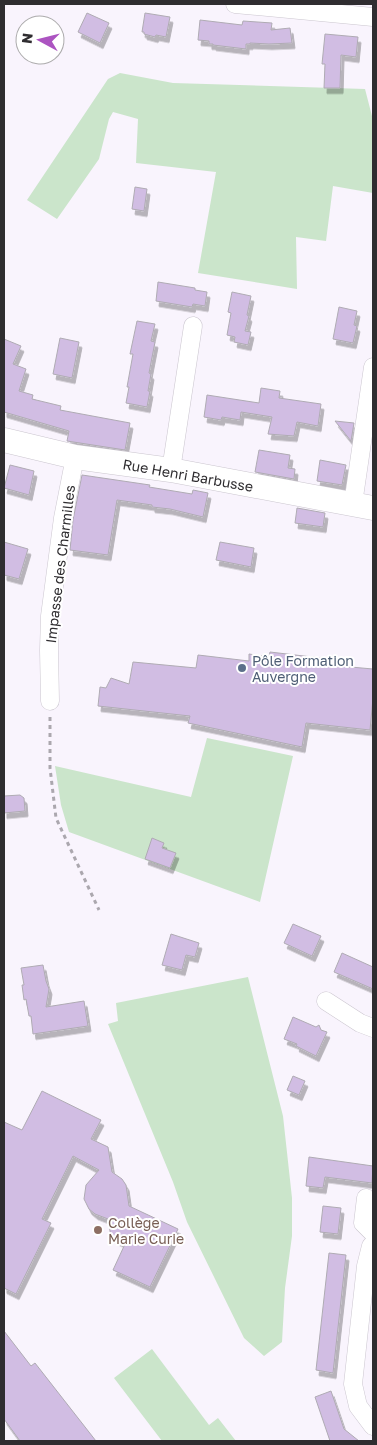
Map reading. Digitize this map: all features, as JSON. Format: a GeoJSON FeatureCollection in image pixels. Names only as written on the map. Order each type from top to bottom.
{"type":"FeatureCollection","features":[{"type":"Feature","properties":{"kind":"street"},"geometry":{"type":"LineString","coordinates":[[235,4],[373,18]]}},
{"type":"Feature","properties":{"kind":"street"},"geometry":{"type":"LineString","coordinates":[[171,470],[193,326]]}},
{"type":"Feature","properties":{"kind":"street"},"geometry":{"type":"LineString","coordinates":[[363,506],[373,367]]}},
{"type":"Feature","properties":{"kind":"street","name":"Rue Henri Barbusse"},"geometry":{"type":"LineString","coordinates":[[4,440],[75,456],[171,470],[363,506]]}},
{"type":"Feature","properties":{"kind":"street","name":"Impasse des Charmilles"},"geometry":{"type":"LineString","coordinates":[[50,701],[50,616],[63,518],[75,456]]}},
{"type":"Feature","properties":{"kind":"street"},"geometry":{"type":"LineString","coordinates":[[326,1001],[360,1023],[373,1028]]}},
{"type":"Feature","properties":{"kind":"street"},"geometry":{"type":"LineString","coordinates":[[366,1198],[363,1223],[373,1233]]}},
{"type":"Feature","properties":{"kind":"street"},"geometry":{"type":"LineString","coordinates":[[373,1244],[366,1266],[353,1384],[358,1406],[373,1426]]}},
{"type":"Feature","properties":{"kind":"path"},"geometry":{"type":"LineString","coordinates":[[50,701],[50,768],[56,818],[99,910]]}},
{"type":"Feature","properties":{"kind":"green space"},"geometry":{"type":"Polygon","coordinates":[[[120,73],[173,83],[365,89],[373,120],[373,193],[333,186],[326,241],[296,237],[297,289],[198,273],[216,172],[136,163],[138,119],[113,112],[109,119],[99,159],[57,219],[27,200],[108,79],[120,73]]]}},
{"type":"Feature","properties":{"kind":"green space"},"geometry":{"type":"Polygon","coordinates":[[[207,738],[293,756],[260,902],[69,832],[61,805],[55,766],[191,797],[207,738]]]}},
{"type":"Feature","properties":{"kind":"green space"},"geometry":{"type":"Polygon","coordinates":[[[248,977],[283,1116],[292,1198],[292,1236],[285,1288],[282,1342],[264,1356],[244,1338],[187,1222],[173,1182],[108,1024],[118,1021],[116,1003],[248,977]]]}},
{"type":"Feature","properties":{"kind":"green space"},"geometry":{"type":"Polygon","coordinates":[[[152,1349],[209,1425],[218,1418],[236,1441],[162,1441],[114,1378],[152,1349]]]}},
{"type":"Feature","properties":{"kind":"building"},"geometry":{"type":"Polygon","coordinates":[[[87,13],[109,23],[100,43],[78,32],[87,13]]]}},
{"type":"Feature","properties":{"kind":"building"},"geometry":{"type":"Polygon","coordinates":[[[145,13],[170,17],[166,37],[156,35],[155,37],[142,32],[145,13]]]}},
{"type":"Feature","properties":{"kind":"building"},"geometry":{"type":"Polygon","coordinates":[[[200,20],[242,25],[243,21],[272,23],[271,30],[290,28],[292,43],[250,43],[246,44],[246,49],[209,44],[209,41],[198,40],[200,20]]]}},
{"type":"Feature","properties":{"kind":"building"},"geometry":{"type":"Polygon","coordinates":[[[325,34],[358,37],[356,57],[341,55],[340,88],[324,88],[325,64],[322,64],[325,34]]]}},
{"type":"Feature","properties":{"kind":"building"},"geometry":{"type":"Polygon","coordinates":[[[135,187],[147,189],[144,211],[132,209],[135,187]]]}},
{"type":"Feature","properties":{"kind":"building"},"geometry":{"type":"Polygon","coordinates":[[[158,282],[195,288],[195,290],[207,292],[205,306],[193,304],[192,307],[156,301],[158,282]]]}},
{"type":"Feature","properties":{"kind":"building"},"geometry":{"type":"Polygon","coordinates":[[[232,292],[251,296],[245,331],[251,332],[248,345],[234,342],[235,337],[227,335],[231,313],[228,312],[232,292]]]}},
{"type":"Feature","properties":{"kind":"building"},"geometry":{"type":"Polygon","coordinates":[[[339,307],[357,311],[354,325],[357,326],[353,343],[333,339],[339,307]]]}},
{"type":"Feature","properties":{"kind":"building"},"geometry":{"type":"Polygon","coordinates":[[[137,321],[155,324],[151,341],[155,342],[149,373],[151,374],[148,391],[150,391],[147,407],[126,403],[133,354],[130,354],[137,321]]]}},
{"type":"Feature","properties":{"kind":"building"},"geometry":{"type":"Polygon","coordinates":[[[60,338],[79,342],[72,378],[53,374],[60,338]]]}},
{"type":"Feature","properties":{"kind":"building"},"geometry":{"type":"Polygon","coordinates":[[[4,339],[21,346],[13,364],[26,369],[19,391],[33,395],[32,399],[61,406],[60,410],[130,423],[125,450],[67,441],[69,431],[4,412],[4,339]]]}},
{"type":"Feature","properties":{"kind":"building"},"geometry":{"type":"Polygon","coordinates":[[[261,388],[280,391],[279,398],[321,404],[318,426],[297,422],[294,436],[268,434],[272,417],[241,412],[240,420],[222,417],[221,420],[204,417],[207,395],[259,403],[261,388]]]}},
{"type":"Feature","properties":{"kind":"building"},"geometry":{"type":"Polygon","coordinates":[[[335,421],[354,423],[351,441],[335,421]]]}},
{"type":"Feature","properties":{"kind":"building"},"geometry":{"type":"Polygon","coordinates":[[[259,450],[290,455],[288,468],[295,469],[294,479],[255,472],[259,450]]]}},
{"type":"Feature","properties":{"kind":"building"},"geometry":{"type":"Polygon","coordinates":[[[320,460],[346,465],[342,485],[317,481],[320,460]]]}},
{"type":"Feature","properties":{"kind":"building"},"geometry":{"type":"Polygon","coordinates":[[[10,465],[34,471],[29,495],[4,488],[10,465]]]}},
{"type":"Feature","properties":{"kind":"building"},"geometry":{"type":"Polygon","coordinates":[[[82,475],[150,485],[149,487],[192,494],[193,490],[208,493],[203,517],[170,509],[152,507],[152,505],[117,500],[108,555],[70,550],[73,520],[82,475]]]}},
{"type":"Feature","properties":{"kind":"building"},"geometry":{"type":"Polygon","coordinates":[[[297,508],[325,513],[323,527],[295,523],[297,508]]]}},
{"type":"Feature","properties":{"kind":"building"},"geometry":{"type":"Polygon","coordinates":[[[4,542],[28,549],[19,579],[4,575],[4,542]]]}},
{"type":"Feature","properties":{"kind":"building"},"geometry":{"type":"Polygon","coordinates":[[[220,542],[254,548],[251,567],[216,560],[220,542]]]}},
{"type":"Feature","properties":{"kind":"building"},"geometry":{"type":"Polygon","coordinates":[[[270,652],[329,659],[328,665],[373,669],[370,730],[306,723],[302,747],[188,723],[190,716],[98,706],[100,687],[106,688],[111,678],[129,684],[133,662],[196,668],[198,655],[249,661],[249,654],[269,657],[270,652]]]}},
{"type":"Feature","properties":{"kind":"building"},"geometry":{"type":"Polygon","coordinates":[[[20,795],[24,798],[25,811],[4,813],[4,796],[20,795]]]}},
{"type":"Feature","properties":{"kind":"building"},"geometry":{"type":"Polygon","coordinates":[[[152,838],[164,843],[162,848],[176,853],[170,868],[145,859],[152,838]]]}},
{"type":"Feature","properties":{"kind":"building"},"geometry":{"type":"Polygon","coordinates":[[[293,924],[321,936],[312,956],[284,943],[293,924]]]}},
{"type":"Feature","properties":{"kind":"building"},"geometry":{"type":"Polygon","coordinates":[[[171,934],[199,943],[195,957],[186,955],[182,970],[162,965],[171,934]]]}},
{"type":"Feature","properties":{"kind":"building"},"geometry":{"type":"Polygon","coordinates":[[[342,953],[373,967],[373,989],[334,972],[342,953]]]}},
{"type":"Feature","properties":{"kind":"building"},"geometry":{"type":"Polygon","coordinates":[[[43,965],[49,989],[46,1007],[84,1001],[88,1026],[33,1034],[31,1016],[29,1016],[26,999],[24,1000],[21,968],[43,965]]]}},
{"type":"Feature","properties":{"kind":"building"},"geometry":{"type":"Polygon","coordinates":[[[293,1017],[316,1027],[319,1025],[321,1030],[327,1032],[316,1056],[296,1046],[297,1044],[284,1039],[293,1017]]]}},
{"type":"Feature","properties":{"kind":"building"},"geometry":{"type":"Polygon","coordinates":[[[293,1076],[305,1081],[299,1095],[287,1090],[293,1076]]]}},
{"type":"Feature","properties":{"kind":"building"},"geometry":{"type":"Polygon","coordinates":[[[42,1091],[101,1120],[91,1139],[108,1147],[112,1172],[122,1179],[126,1185],[129,1206],[178,1229],[150,1287],[113,1270],[125,1244],[111,1237],[108,1219],[95,1214],[89,1209],[84,1199],[86,1185],[99,1170],[73,1156],[42,1219],[51,1223],[16,1294],[4,1288],[4,1122],[22,1130],[42,1091]]]}},
{"type":"Feature","properties":{"kind":"building"},"geometry":{"type":"Polygon","coordinates":[[[309,1157],[373,1166],[372,1183],[325,1177],[323,1188],[306,1186],[309,1157]]]}},
{"type":"Feature","properties":{"kind":"building"},"geometry":{"type":"Polygon","coordinates":[[[323,1206],[341,1208],[338,1234],[320,1232],[323,1206]]]}},
{"type":"Feature","properties":{"kind":"building"},"geometry":{"type":"Polygon","coordinates":[[[329,1253],[346,1255],[333,1373],[316,1370],[329,1253]]]}},
{"type":"Feature","properties":{"kind":"building"},"geometry":{"type":"Polygon","coordinates":[[[4,1331],[31,1366],[35,1363],[96,1441],[20,1441],[4,1419],[4,1331]]]}},
{"type":"Feature","properties":{"kind":"building"},"geometry":{"type":"Polygon","coordinates":[[[331,1391],[344,1429],[359,1441],[330,1441],[315,1397],[331,1391]]]}},
{"type":"Feature","properties":{"kind":"place","name":"Pôle Formation Auvergne"},"geometry":{"type":"Point","coordinates":[242,668]}},
{"type":"Feature","properties":{"kind":"place","name":"Collège Marie Curie"},"geometry":{"type":"Point","coordinates":[98,1230]}}]}
